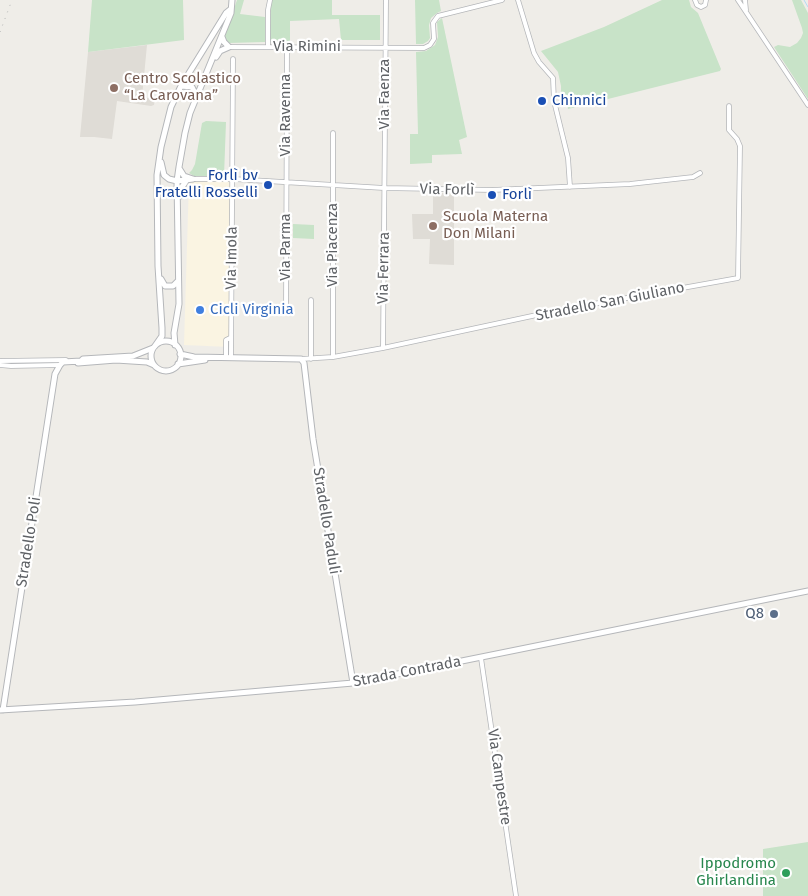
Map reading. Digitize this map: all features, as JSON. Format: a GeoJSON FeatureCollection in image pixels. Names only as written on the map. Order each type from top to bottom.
{"type":"FeatureCollection","features":[{"type":"Feature","properties":{"kind":"street"},"geometry":{"type":"LineString","coordinates":[[192,108],[231,14],[232,0]]}},
{"type":"Feature","properties":{"kind":"street"},"geometry":{"type":"LineString","coordinates":[[268,47],[270,0]]}},
{"type":"Feature","properties":{"kind":"street","name":"Via Faenza"},"geometry":{"type":"LineString","coordinates":[[384,188],[386,0]]}},
{"type":"Feature","properties":{"kind":"street","name":"Via Rimini"},"geometry":{"type":"LineString","coordinates":[[229,47],[424,48],[432,42],[433,23],[438,16],[502,0]]}},
{"type":"Feature","properties":{"kind":"street"},"geometry":{"type":"LineString","coordinates":[[518,0],[534,53],[553,78],[554,101],[568,158],[570,187]]}},
{"type":"Feature","properties":{"kind":"street"},"geometry":{"type":"LineString","coordinates":[[695,0],[699,6],[703,6],[707,1]]}},
{"type":"Feature","properties":{"kind":"street"},"geometry":{"type":"LineString","coordinates":[[738,0],[808,105]]}},
{"type":"Feature","properties":{"kind":"street"},"geometry":{"type":"LineString","coordinates":[[745,0],[746,12]]}},
{"type":"Feature","properties":{"kind":"street"},"geometry":{"type":"LineString","coordinates":[[154,365],[151,357],[154,347],[162,336],[158,266],[158,175],[161,146],[171,106],[181,86],[231,9]]}},
{"type":"Feature","properties":{"kind":"street"},"geometry":{"type":"LineString","coordinates":[[205,78],[208,78],[220,51],[229,47],[224,42],[222,36]]}},
{"type":"Feature","properties":{"kind":"street","name":"Via Ravenna"},"geometry":{"type":"LineString","coordinates":[[286,182],[287,47]]}},
{"type":"Feature","properties":{"kind":"street","name":"Via Imola"},"geometry":{"type":"LineString","coordinates":[[228,358],[231,326],[233,60]]}},
{"type":"Feature","properties":{"kind":"street"},"geometry":{"type":"LineString","coordinates":[[0,363],[36,366],[116,360],[147,362],[159,370],[167,371],[178,364],[180,354],[175,345],[174,333],[179,304],[177,181],[185,133],[195,93],[194,89],[189,86],[181,86]]}},
{"type":"Feature","properties":{"kind":"street","name":"Stradello San Giuliano"},"geometry":{"type":"LineString","coordinates":[[180,354],[194,357],[311,360],[383,348],[560,310],[738,278],[740,146],[729,130],[729,106]]}},
{"type":"Feature","properties":{"kind":"street","name":"Via Piacenza"},"geometry":{"type":"LineString","coordinates":[[332,357],[333,133]]}},
{"type":"Feature","properties":{"kind":"street"},"geometry":{"type":"LineString","coordinates":[[161,146],[161,167],[164,175],[169,179],[177,181],[193,179]]}},
{"type":"Feature","properties":{"kind":"street"},"geometry":{"type":"LineString","coordinates":[[179,167],[184,176],[193,179]]}},
{"type":"Feature","properties":{"kind":"street","name":"Via Forlì"},"geometry":{"type":"LineString","coordinates":[[193,179],[233,179],[384,188],[492,190],[630,184],[693,177],[700,173]]}},
{"type":"Feature","properties":{"kind":"street"},"geometry":{"type":"LineString","coordinates":[[178,220],[180,218],[180,190],[186,181]]}},
{"type":"Feature","properties":{"kind":"street","name":"Via Parma"},"geometry":{"type":"LineString","coordinates":[[286,182],[286,312]]}},
{"type":"Feature","properties":{"kind":"street","name":"Via Ferrara"},"geometry":{"type":"LineString","coordinates":[[383,348],[384,188]]}},
{"type":"Feature","properties":{"kind":"street"},"geometry":{"type":"LineString","coordinates":[[158,266],[161,281],[165,286],[172,286],[178,281]]}},
{"type":"Feature","properties":{"kind":"street"},"geometry":{"type":"LineString","coordinates":[[311,300],[311,360]]}},
{"type":"Feature","properties":{"kind":"street"},"geometry":{"type":"LineString","coordinates":[[0,363],[133,356],[164,342],[175,345]]}},
{"type":"Feature","properties":{"kind":"street","name":"Stradello San Giuliano"},"geometry":{"type":"LineString","coordinates":[[178,364],[218,358]]}},
{"type":"Feature","properties":{"kind":"street"},"geometry":{"type":"LineString","coordinates":[[60,364],[83,359]]}},
{"type":"Feature","properties":{"kind":"street","name":"Stradello Paduli"},"geometry":{"type":"LineString","coordinates":[[301,359],[306,367],[313,439],[353,684]]}},
{"type":"Feature","properties":{"kind":"street"},"geometry":{"type":"LineString","coordinates":[[18,361],[36,366]]}},
{"type":"Feature","properties":{"kind":"street","name":"Stradello Poli"},"geometry":{"type":"LineString","coordinates":[[1,710],[55,374],[60,364]]}},
{"type":"Feature","properties":{"kind":"street"},"geometry":{"type":"LineString","coordinates":[[46,365],[55,374]]}},
{"type":"Feature","properties":{"kind":"street","name":"Strada Contrada"},"geometry":{"type":"LineString","coordinates":[[1,710],[135,702],[353,684],[808,591]]}},
{"type":"Feature","properties":{"kind":"street","name":"Via Campestre"},"geometry":{"type":"LineString","coordinates":[[481,658],[516,896]]}},
{"type":"Feature","properties":{"kind":"shaded area","name":"Centro Scolastico “La Carovana”"},"geometry":{"type":"Polygon","coordinates":[[[147,45],[142,97],[155,99],[154,105],[117,101],[112,139],[80,137],[88,52],[147,45]]]}},
{"type":"Feature","properties":{"kind":"shaded area"},"geometry":{"type":"Polygon","coordinates":[[[230,180],[230,347],[184,345],[189,181],[230,180]]]}},
{"type":"Feature","properties":{"kind":"shaded area","name":"Scuola Materna Don Milani"},"geometry":{"type":"Polygon","coordinates":[[[433,193],[454,193],[454,265],[429,264],[430,239],[413,239],[412,214],[433,214],[433,193]]]}},
{"type":"Feature","properties":{"kind":"green space"},"geometry":{"type":"Polygon","coordinates":[[[92,0],[183,0],[184,40],[88,52],[92,0]]]}},
{"type":"Feature","properties":{"kind":"green space"},"geometry":{"type":"Polygon","coordinates":[[[237,0],[244,0],[240,14],[265,17],[265,42],[228,43],[224,38],[237,0]]]}},
{"type":"Feature","properties":{"kind":"green space"},"geometry":{"type":"Polygon","coordinates":[[[272,0],[332,0],[332,15],[380,15],[380,40],[341,40],[339,19],[290,21],[290,42],[270,42],[272,0]]]}},
{"type":"Feature","properties":{"kind":"green space"},"geometry":{"type":"Polygon","coordinates":[[[415,0],[439,0],[441,11],[431,18],[429,25],[430,38],[423,44],[416,44],[415,0]]]}},
{"type":"Feature","properties":{"kind":"green space"},"geometry":{"type":"Polygon","coordinates":[[[662,0],[689,0],[691,7],[698,13],[721,69],[720,71],[568,109],[567,104],[562,103],[561,100],[558,72],[541,51],[604,27],[662,0]]]}},
{"type":"Feature","properties":{"kind":"green space"},"geometry":{"type":"Polygon","coordinates":[[[792,0],[801,0],[808,13],[808,99],[774,47],[778,45],[790,47],[797,43],[803,33],[792,0]]]}},
{"type":"Feature","properties":{"kind":"green space"},"geometry":{"type":"Polygon","coordinates":[[[442,18],[467,137],[459,140],[462,154],[432,155],[432,163],[410,164],[410,134],[418,134],[416,52],[426,51],[435,45],[438,37],[437,22],[442,18]]]}},
{"type":"Feature","properties":{"kind":"green space"},"geometry":{"type":"Polygon","coordinates":[[[206,121],[226,122],[224,176],[194,176],[189,173],[195,164],[202,123],[206,121]]]}},
{"type":"Feature","properties":{"kind":"green space"},"geometry":{"type":"Polygon","coordinates":[[[293,224],[314,225],[314,239],[293,238],[293,224]]]}},
{"type":"Feature","properties":{"kind":"green space","name":"Ippodromo Ghirlandina"},"geometry":{"type":"Polygon","coordinates":[[[808,842],[808,896],[763,896],[763,849],[808,842]]]}},
{"type":"Feature","properties":{"kind":"waterway"},"geometry":{"type":"LineString","coordinates":[[804,0],[808,7]]}},
{"type":"Feature","properties":{"kind":"railway"},"geometry":{"type":"LineString","coordinates":[[0,32],[12,0]]}},
{"type":"Feature","properties":{"kind":"place","name":"Centro Scolastico “La Carovana”"},"geometry":{"type":"Point","coordinates":[114,88]}},
{"type":"Feature","properties":{"kind":"place","name":"Chinnici"},"geometry":{"type":"Point","coordinates":[542,101]}},
{"type":"Feature","properties":{"kind":"place","name":"Forlì bv Fratelli Rosselli"},"geometry":{"type":"Point","coordinates":[268,185]}},
{"type":"Feature","properties":{"kind":"place","name":"Forlì"},"geometry":{"type":"Point","coordinates":[492,195]}},
{"type":"Feature","properties":{"kind":"place","name":"Scuola Materna Don Milani"},"geometry":{"type":"Point","coordinates":[433,226]}},
{"type":"Feature","properties":{"kind":"place","name":"Cicli Virginia"},"geometry":{"type":"Point","coordinates":[200,310]}},
{"type":"Feature","properties":{"kind":"place","name":"Q8"},"geometry":{"type":"Point","coordinates":[774,614]}},
{"type":"Feature","properties":{"kind":"place","name":"Ippodromo Ghirlandina"},"geometry":{"type":"Point","coordinates":[786,873]}}]}
